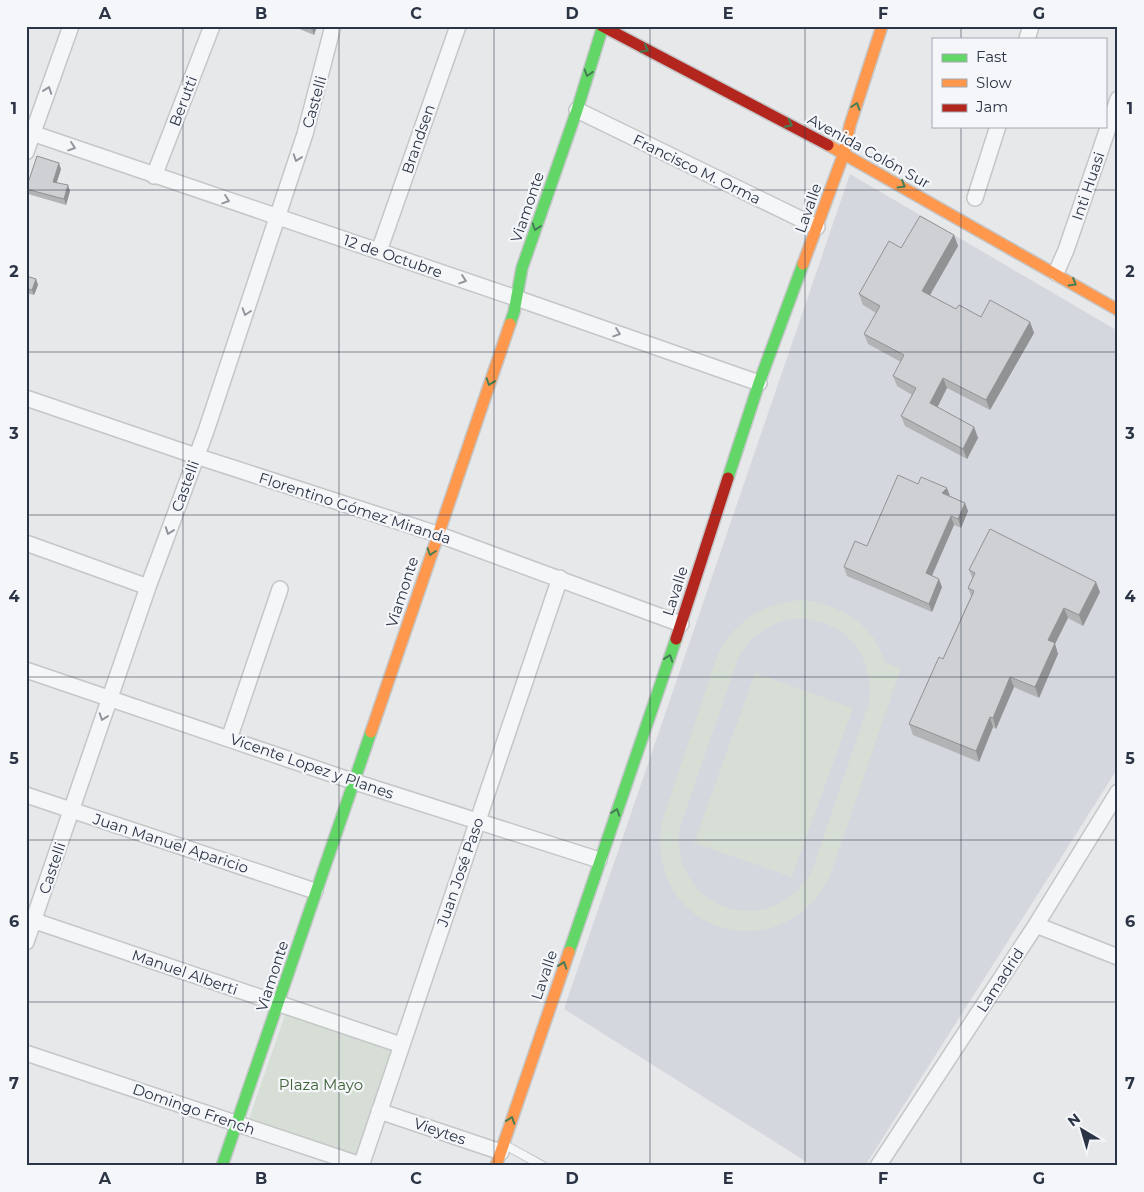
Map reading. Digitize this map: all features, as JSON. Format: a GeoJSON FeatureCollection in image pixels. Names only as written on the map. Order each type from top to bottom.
{"type":"FeatureCollection","features":[{"type":"Feature","properties":{"kind":"street"},"geometry":{"type":"LineString","coordinates":[[26,152],[30,132],[71,26]]}},
{"type":"Feature","properties":{"kind":"street","name":"Berutti"},"geometry":{"type":"LineString","coordinates":[[154,176],[212,26]]}},
{"type":"Feature","properties":{"kind":"street","name":"Castelli"},"geometry":{"type":"LineString","coordinates":[[26,942],[30,919],[72,811],[148,587],[196,456],[305,134],[333,26]]}},
{"type":"Feature","properties":{"kind":"street","name":"Brandsen"},"geometry":{"type":"LineString","coordinates":[[379,251],[458,26]]}},
{"type":"Feature","properties":{"kind":"street","name":"Avenida Colón Sur"},"geometry":{"type":"LineString","coordinates":[[603,26],[844,153],[1118,310]]}},
{"type":"Feature","properties":{"kind":"street","name":"Viamonte"},"geometry":{"type":"LineString","coordinates":[[222,1166],[315,891],[355,782],[437,534],[514,312],[522,268],[577,110],[603,26]]}},
{"type":"Feature","properties":{"kind":"street","name":"Lavalle"},"geometry":{"type":"LineString","coordinates":[[500,1154],[680,624],[759,383],[844,153],[850,126],[882,26]]}},
{"type":"Feature","properties":{"kind":"street"},"geometry":{"type":"LineString","coordinates":[[1027,38],[1031,26]]}},
{"type":"Feature","properties":{"kind":"street","name":"Inti Huasi"},"geometry":{"type":"LineString","coordinates":[[1056,273],[1066,250],[1118,99]]}},
{"type":"Feature","properties":{"kind":"street","name":"Francisco M. Orma"},"geometry":{"type":"LineString","coordinates":[[577,110],[816,227]]}},
{"type":"Feature","properties":{"kind":"street"},"geometry":{"type":"LineString","coordinates":[[975,198],[997,128]]}},
{"type":"Feature","properties":{"kind":"street","name":"12 de Octubre"},"geometry":{"type":"LineString","coordinates":[[30,132],[759,383]]}},
{"type":"Feature","properties":{"kind":"street","name":"Florentino Gómez Miranda"},"geometry":{"type":"LineString","coordinates":[[26,398],[196,456],[437,534],[680,624]]}},
{"type":"Feature","properties":{"kind":"street"},"geometry":{"type":"LineString","coordinates":[[26,543],[148,587]]}},
{"type":"Feature","properties":{"kind":"street","name":"Juan José Paso"},"geometry":{"type":"LineString","coordinates":[[361,1166],[560,578]]}},
{"type":"Feature","properties":{"kind":"street"},"geometry":{"type":"LineString","coordinates":[[229,739],[280,589]]}},
{"type":"Feature","properties":{"kind":"street","name":"Vicente Lopez y Planes"},"geometry":{"type":"LineString","coordinates":[[26,670],[355,782],[599,860]]}},
{"type":"Feature","properties":{"kind":"street","name":"Lamadrid"},"geometry":{"type":"LineString","coordinates":[[878,1166],[1036,925],[1118,792]]}},
{"type":"Feature","properties":{"kind":"street","name":"Juan Manuel Aparicio"},"geometry":{"type":"LineString","coordinates":[[26,795],[315,891]]}},
{"type":"Feature","properties":{"kind":"street","name":"Manuel Alberti"},"geometry":{"type":"LineString","coordinates":[[30,919],[401,1045]]}},
{"type":"Feature","properties":{"kind":"street"},"geometry":{"type":"LineString","coordinates":[[1036,925],[1118,957]]}},
{"type":"Feature","properties":{"kind":"street","name":"Domingo French"},"geometry":{"type":"LineString","coordinates":[[26,1053],[361,1166]]}},
{"type":"Feature","properties":{"kind":"street","name":"Vieytes"},"geometry":{"type":"LineString","coordinates":[[379,1110],[500,1154]]}},
{"type":"Feature","properties":{"kind":"lane"},"geometry":{"type":"LineString","coordinates":[[500,1154],[543,1166]]}},
{"type":"Feature","properties":{"kind":"shaded area"},"geometry":{"type":"Polygon","coordinates":[[[850,174],[1118,331],[1118,768],[865,1166],[813,1166],[564,1009],[850,174]]]}},
{"type":"Feature","properties":{"kind":"green space"},"geometry":{"type":"Polygon","coordinates":[[[803,600],[816,602],[830,606],[854,619],[873,637],[880,649],[884,662],[901,668],[830,876],[808,906],[781,924],[751,931],[722,927],[695,914],[675,892],[662,862],[661,825],[716,659],[723,646],[731,634],[750,616],[775,605],[803,600]],[[789,619],[774,624],[754,637],[739,656],[679,830],[681,859],[692,882],[709,898],[730,908],[752,911],[775,905],[796,891],[813,868],[869,703],[870,685],[867,668],[851,640],[839,630],[824,623],[808,619],[789,619]]]}},
{"type":"Feature","properties":{"kind":"green space"},"geometry":{"type":"Polygon","coordinates":[[[755,673],[853,708],[792,877],[694,843],[755,673]]]}},
{"type":"Feature","properties":{"kind":"green space","name":"Plaza Mayo"},"geometry":{"type":"Polygon","coordinates":[[[286,1012],[393,1048],[356,1155],[249,1119],[286,1012]]]}},
{"type":"Feature","properties":{"kind":"building"},"geometry":{"type":"Polygon","coordinates":[[[37,156],[59,163],[53,182],[68,185],[64,199],[26,189],[37,156]]]}},
{"type":"Feature","properties":{"kind":"building"},"geometry":{"type":"Polygon","coordinates":[[[920,216],[954,235],[922,291],[956,309],[959,305],[981,317],[990,300],[1030,322],[986,400],[943,378],[930,403],[974,427],[963,449],[901,416],[916,388],[893,376],[904,355],[864,334],[880,306],[859,294],[889,241],[901,248],[920,216]]]}},
{"type":"Feature","properties":{"kind":"building"},"geometry":{"type":"Polygon","coordinates":[[[26,276],[36,279],[32,290],[26,288],[26,276]]]}},
{"type":"Feature","properties":{"kind":"building"},"geometry":{"type":"Polygon","coordinates":[[[898,475],[918,484],[921,477],[947,488],[942,493],[965,503],[958,519],[951,516],[926,573],[939,579],[929,604],[844,567],[855,541],[867,546],[898,475]]]}},
{"type":"Feature","properties":{"kind":"building"},"geometry":{"type":"Polygon","coordinates":[[[990,529],[1096,582],[1079,615],[1064,608],[1048,640],[1055,643],[1035,687],[1010,677],[993,718],[990,717],[976,751],[909,724],[939,657],[943,659],[974,591],[968,588],[975,573],[969,570],[990,529]]]}},
{"type":"Feature","properties":{"kind":"traffic: fast"},"geometry":{"type":"LineString","coordinates":[[510,324],[522,268],[577,110],[603,26]]}},
{"type":"Feature","properties":{"kind":"traffic: fast"},"geometry":{"type":"LineString","coordinates":[[728,478],[759,383],[803,264]]}},
{"type":"Feature","properties":{"kind":"traffic: fast"},"geometry":{"type":"LineString","coordinates":[[569,952],[676,639]]}},
{"type":"Feature","properties":{"kind":"traffic: fast"},"geometry":{"type":"LineString","coordinates":[[222,1166],[371,732]]}},
{"type":"Feature","properties":{"kind":"traffic: slow"},"geometry":{"type":"LineString","coordinates":[[803,264],[844,153],[850,125],[882,26]]}},
{"type":"Feature","properties":{"kind":"traffic: slow"},"geometry":{"type":"LineString","coordinates":[[828,145],[1118,310]]}},
{"type":"Feature","properties":{"kind":"traffic: slow"},"geometry":{"type":"LineString","coordinates":[[371,732],[510,324]]}},
{"type":"Feature","properties":{"kind":"traffic: slow"},"geometry":{"type":"LineString","coordinates":[[496,1166],[569,952]]}},
{"type":"Feature","properties":{"kind":"traffic: jam"},"geometry":{"type":"LineString","coordinates":[[602,26],[828,145]]}},
{"type":"Feature","properties":{"kind":"traffic: jam"},"geometry":{"type":"LineString","coordinates":[[676,639],[728,478]]}}]}
